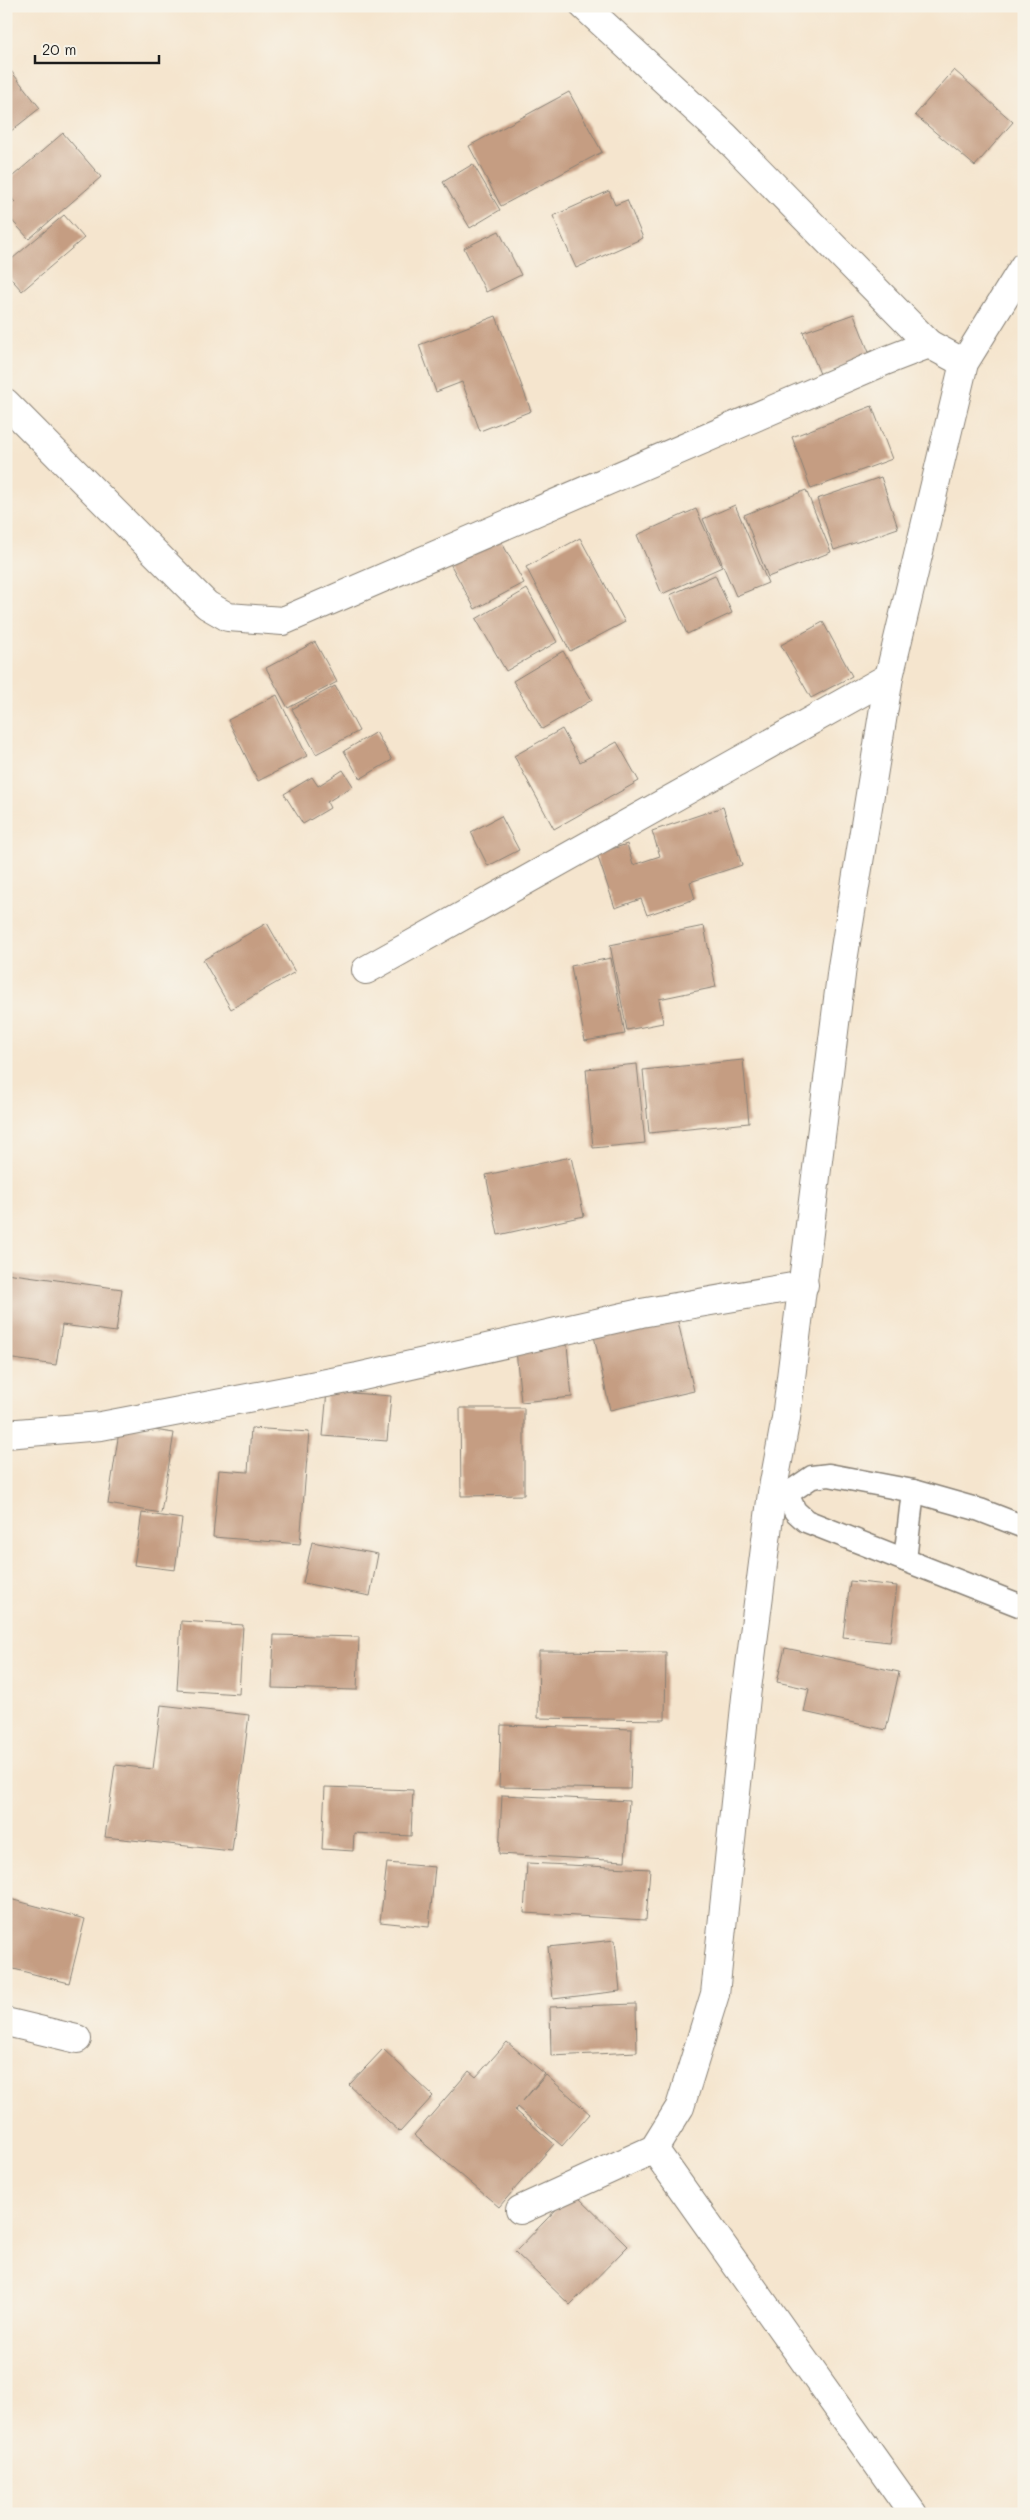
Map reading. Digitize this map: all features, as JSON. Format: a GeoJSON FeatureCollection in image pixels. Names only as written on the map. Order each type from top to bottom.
{"type":"FeatureCollection","features":[{"type":"Feature","properties":{"kind":"street"},"geometry":{"type":"LineString","coordinates":[[584,6],[725,136],[929,344],[964,363]]}},
{"type":"Feature","properties":{"kind":"street"},"geometry":{"type":"LineString","coordinates":[[520,2210],[654,2149],[680,2107],[715,1994],[746,1697],[780,1493],[786,1418],[842,967],[889,677],[964,363],[1024,266]]}},
{"type":"Feature","properties":{"kind":"street"},"geometry":{"type":"LineString","coordinates":[[11,418],[207,604],[228,617],[283,621],[885,361],[929,344]]}},
{"type":"Feature","properties":{"kind":"street"},"geometry":{"type":"LineString","coordinates":[[366,970],[889,677]]}},
{"type":"Feature","properties":{"kind":"street"},"geometry":{"type":"LineString","coordinates":[[6,1434],[111,1425],[358,1377],[641,1313],[804,1285]]}},
{"type":"Feature","properties":{"kind":"street"},"geometry":{"type":"LineString","coordinates":[[6,2022],[77,2039]]}},
{"type":"Feature","properties":{"kind":"street"},"geometry":{"type":"LineString","coordinates":[[654,2149],[913,2514]]}},
{"type":"Feature","properties":{"kind":"lane"},"geometry":{"type":"LineString","coordinates":[[1024,1527],[980,1510],[913,1491],[829,1475],[812,1477],[780,1493],[806,1521],[1024,1608]]}},
{"type":"Feature","properties":{"kind":"lane"},"geometry":{"type":"LineString","coordinates":[[905,1560],[913,1491]]}},
{"type":"Feature","properties":{"kind":"building"},"geometry":{"type":"Polygon","coordinates":[[[954,70],[1013,122],[975,166],[915,115],[954,70]]]}},
{"type":"Feature","properties":{"kind":"building"},"geometry":{"type":"Polygon","coordinates":[[[11,71],[40,108],[6,135],[6,74],[11,71]]]}},
{"type":"Feature","properties":{"kind":"building"},"geometry":{"type":"Polygon","coordinates":[[[569,92],[602,152],[501,206],[469,146],[569,92]]]}},
{"type":"Feature","properties":{"kind":"building"},"geometry":{"type":"Polygon","coordinates":[[[63,133],[101,177],[29,239],[6,214],[6,209],[15,202],[6,192],[6,182],[63,133]]]}},
{"type":"Feature","properties":{"kind":"building"},"geometry":{"type":"Polygon","coordinates":[[[473,164],[500,210],[470,228],[443,182],[473,164]]]}},
{"type":"Feature","properties":{"kind":"building"},"geometry":{"type":"Polygon","coordinates":[[[609,191],[615,205],[627,200],[643,238],[576,268],[553,216],[609,191]]]}},
{"type":"Feature","properties":{"kind":"building"},"geometry":{"type":"Polygon","coordinates":[[[64,215],[84,238],[22,291],[6,273],[6,264],[64,215]]]}},
{"type":"Feature","properties":{"kind":"building"},"geometry":{"type":"Polygon","coordinates":[[[499,231],[521,275],[486,292],[464,248],[499,231]]]}},
{"type":"Feature","properties":{"kind":"building"},"geometry":{"type":"Polygon","coordinates":[[[854,314],[870,355],[820,374],[803,332],[854,314]]]}},
{"type":"Feature","properties":{"kind":"building"},"geometry":{"type":"Polygon","coordinates":[[[496,316],[531,411],[480,431],[462,382],[436,392],[419,345],[496,316]]]}},
{"type":"Feature","properties":{"kind":"building"},"geometry":{"type":"Polygon","coordinates":[[[872,406],[892,459],[811,489],[792,437],[872,406]]]}},
{"type":"Feature","properties":{"kind":"building"},"geometry":{"type":"Polygon","coordinates":[[[881,477],[898,528],[834,550],[817,499],[881,477]]]}},
{"type":"Feature","properties":{"kind":"building"},"geometry":{"type":"Polygon","coordinates":[[[806,490],[831,552],[768,577],[744,515],[806,490]]]}},
{"type":"Feature","properties":{"kind":"building"},"geometry":{"type":"Polygon","coordinates":[[[735,505],[768,583],[736,596],[703,519],[735,505]]]}},
{"type":"Feature","properties":{"kind":"building"},"geometry":{"type":"Polygon","coordinates":[[[696,509],[722,567],[662,594],[637,535],[696,509]]]}},
{"type":"Feature","properties":{"kind":"building"},"geometry":{"type":"Polygon","coordinates":[[[496,532],[524,583],[475,609],[447,558],[496,532]]]}},
{"type":"Feature","properties":{"kind":"building"},"geometry":{"type":"Polygon","coordinates":[[[580,538],[625,622],[570,651],[526,567],[580,538]]]}},
{"type":"Feature","properties":{"kind":"building"},"geometry":{"type":"Polygon","coordinates":[[[715,575],[732,613],[687,634],[670,595],[715,575]]]}},
{"type":"Feature","properties":{"kind":"building"},"geometry":{"type":"Polygon","coordinates":[[[527,589],[557,642],[506,671],[476,619],[527,589]]]}},
{"type":"Feature","properties":{"kind":"building"},"geometry":{"type":"Polygon","coordinates":[[[823,622],[852,676],[811,698],[781,645],[823,622]]]}},
{"type":"Feature","properties":{"kind":"building"},"geometry":{"type":"Polygon","coordinates":[[[315,642],[337,682],[288,708],[266,668],[315,642]]]}},
{"type":"Feature","properties":{"kind":"building"},"geometry":{"type":"Polygon","coordinates":[[[563,651],[592,700],[542,729],[513,681],[563,651]]]}},
{"type":"Feature","properties":{"kind":"building"},"geometry":{"type":"Polygon","coordinates":[[[335,686],[359,731],[316,754],[292,709],[335,686]]]}},
{"type":"Feature","properties":{"kind":"building"},"geometry":{"type":"Polygon","coordinates":[[[277,695],[307,756],[258,781],[228,720],[277,695]]]}},
{"type":"Feature","properties":{"kind":"building"},"geometry":{"type":"Polygon","coordinates":[[[562,729],[580,762],[617,742],[639,781],[554,829],[514,756],[562,729]]]}},
{"type":"Feature","properties":{"kind":"building"},"geometry":{"type":"Polygon","coordinates":[[[376,732],[392,760],[360,779],[344,751],[376,732]]]}},
{"type":"Feature","properties":{"kind":"building"},"geometry":{"type":"Polygon","coordinates":[[[343,770],[353,786],[327,802],[330,808],[303,824],[284,794],[312,777],[318,786],[343,770]]]}},
{"type":"Feature","properties":{"kind":"building"},"geometry":{"type":"Polygon","coordinates":[[[723,807],[742,865],[690,882],[695,899],[647,915],[641,899],[615,908],[597,854],[627,844],[633,865],[660,856],[652,831],[723,807]]]}},
{"type":"Feature","properties":{"kind":"building"},"geometry":{"type":"Polygon","coordinates":[[[501,816],[519,850],[488,866],[471,832],[501,816]]]}},
{"type":"Feature","properties":{"kind":"building"},"geometry":{"type":"Polygon","coordinates":[[[267,923],[295,972],[231,1009],[203,960],[267,923]]]}},
{"type":"Feature","properties":{"kind":"building"},"geometry":{"type":"Polygon","coordinates":[[[704,926],[716,987],[659,999],[663,1023],[627,1030],[610,945],[704,926]]]}},
{"type":"Feature","properties":{"kind":"building"},"geometry":{"type":"Polygon","coordinates":[[[611,958],[625,1034],[585,1041],[571,966],[611,958]]]}},
{"type":"Feature","properties":{"kind":"building"},"geometry":{"type":"Polygon","coordinates":[[[743,1060],[749,1123],[649,1133],[643,1070],[743,1060]]]}},
{"type":"Feature","properties":{"kind":"building"},"geometry":{"type":"Polygon","coordinates":[[[637,1064],[645,1143],[593,1148],[586,1069],[637,1064]]]}},
{"type":"Feature","properties":{"kind":"building"},"geometry":{"type":"Polygon","coordinates":[[[571,1157],[584,1216],[498,1235],[486,1175],[571,1157]]]}},
{"type":"Feature","properties":{"kind":"building"},"geometry":{"type":"Polygon","coordinates":[[[6,1273],[122,1289],[116,1332],[62,1325],[56,1365],[6,1358],[6,1273]]]}},
{"type":"Feature","properties":{"kind":"building"},"geometry":{"type":"Polygon","coordinates":[[[676,1313],[694,1391],[610,1410],[593,1331],[676,1313]]]}},
{"type":"Feature","properties":{"kind":"building"},"geometry":{"type":"Polygon","coordinates":[[[567,1345],[572,1397],[521,1402],[516,1350],[567,1345]]]}},
{"type":"Feature","properties":{"kind":"building"},"geometry":{"type":"Polygon","coordinates":[[[327,1391],[391,1396],[387,1441],[323,1436],[327,1391]]]}},
{"type":"Feature","properties":{"kind":"building"},"geometry":{"type":"Polygon","coordinates":[[[460,1408],[524,1408],[524,1495],[461,1496],[460,1408]]]}},
{"type":"Feature","properties":{"kind":"building"},"geometry":{"type":"Polygon","coordinates":[[[120,1425],[174,1433],[161,1513],[108,1504],[120,1425]]]}},
{"type":"Feature","properties":{"kind":"building"},"geometry":{"type":"Polygon","coordinates":[[[251,1428],[309,1432],[300,1544],[213,1537],[219,1470],[248,1472],[251,1428]]]}},
{"type":"Feature","properties":{"kind":"building"},"geometry":{"type":"Polygon","coordinates":[[[142,1513],[182,1519],[175,1570],[134,1565],[142,1513]]]}},
{"type":"Feature","properties":{"kind":"building"},"geometry":{"type":"Polygon","coordinates":[[[312,1542],[378,1554],[370,1596],[303,1583],[312,1542]]]}},
{"type":"Feature","properties":{"kind":"building"},"geometry":{"type":"Polygon","coordinates":[[[850,1581],[897,1586],[890,1642],[843,1637],[850,1581]]]}},
{"type":"Feature","properties":{"kind":"building"},"geometry":{"type":"Polygon","coordinates":[[[181,1621],[243,1625],[239,1694],[177,1690],[181,1621]]]}},
{"type":"Feature","properties":{"kind":"building"},"geometry":{"type":"Polygon","coordinates":[[[274,1635],[359,1637],[357,1690],[272,1688],[274,1635]]]}},
{"type":"Feature","properties":{"kind":"building"},"geometry":{"type":"Polygon","coordinates":[[[785,1648],[899,1672],[886,1730],[804,1712],[809,1689],[777,1682],[785,1648]]]}},
{"type":"Feature","properties":{"kind":"building"},"geometry":{"type":"Polygon","coordinates":[[[539,1651],[666,1652],[665,1720],[538,1718],[539,1651]]]}},
{"type":"Feature","properties":{"kind":"building"},"geometry":{"type":"Polygon","coordinates":[[[161,1705],[249,1715],[232,1851],[105,1837],[115,1765],[153,1769],[161,1705]]]}},
{"type":"Feature","properties":{"kind":"building"},"geometry":{"type":"Polygon","coordinates":[[[501,1725],[632,1729],[630,1789],[499,1787],[501,1725]]]}},
{"type":"Feature","properties":{"kind":"building"},"geometry":{"type":"Polygon","coordinates":[[[325,1787],[413,1790],[411,1836],[354,1833],[353,1851],[322,1849],[325,1787]]]}},
{"type":"Feature","properties":{"kind":"building"},"geometry":{"type":"Polygon","coordinates":[[[502,1795],[629,1801],[625,1861],[499,1854],[502,1795]]]}},
{"type":"Feature","properties":{"kind":"building"},"geometry":{"type":"Polygon","coordinates":[[[387,1863],[435,1867],[429,1927],[380,1922],[387,1863]]]}},
{"type":"Feature","properties":{"kind":"building"},"geometry":{"type":"Polygon","coordinates":[[[527,1863],[650,1869],[646,1920],[524,1913],[527,1863]]]}},
{"type":"Feature","properties":{"kind":"building"},"geometry":{"type":"Polygon","coordinates":[[[6,1898],[85,1919],[69,1983],[6,1967],[6,1898]]]}},
{"type":"Feature","properties":{"kind":"building"},"geometry":{"type":"Polygon","coordinates":[[[615,1940],[620,1991],[553,1999],[548,1947],[615,1940]]]}},
{"type":"Feature","properties":{"kind":"building"},"geometry":{"type":"Polygon","coordinates":[[[636,2004],[637,2052],[551,2056],[550,2007],[636,2004]]]}},
{"type":"Feature","properties":{"kind":"building"},"geometry":{"type":"Polygon","coordinates":[[[507,2042],[545,2074],[523,2101],[546,2075],[590,2114],[562,2146],[517,2107],[515,2110],[554,2144],[499,2207],[414,2135],[469,2071],[476,2077],[507,2042]]]}},
{"type":"Feature","properties":{"kind":"building"},"geometry":{"type":"Polygon","coordinates":[[[383,2049],[433,2096],[400,2132],[349,2085],[383,2049]]]}},
{"type":"Feature","properties":{"kind":"building"},"geometry":{"type":"Polygon","coordinates":[[[573,2192],[628,2246],[570,2305],[515,2252],[573,2192]]]}}]}
